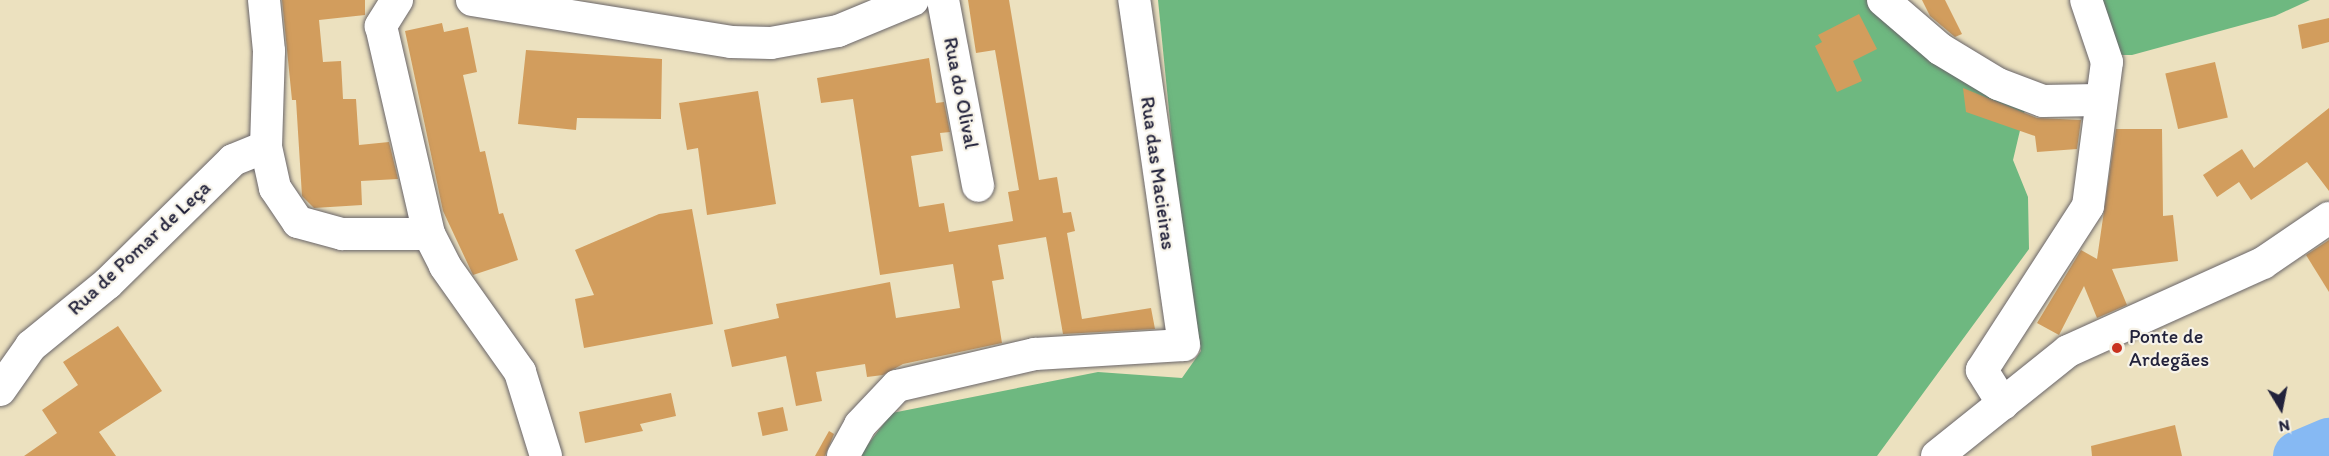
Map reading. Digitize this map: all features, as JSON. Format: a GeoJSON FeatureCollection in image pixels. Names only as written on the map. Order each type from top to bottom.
{"type":"FeatureCollection","features":[{"type":"Feature","properties":{"kind":"street"},"geometry":{"type":"LineString","coordinates":[[264,0],[269,51],[266,147],[275,188],[298,222],[342,234],[429,234]]}},
{"type":"Feature","properties":{"kind":"street"},"geometry":{"type":"LineString","coordinates":[[397,0],[381,26],[429,234],[445,266],[520,372],[546,456]]}},
{"type":"Feature","properties":{"kind":"street"},"geometry":{"type":"LineString","coordinates":[[472,0],[731,42],[771,43],[838,32],[913,0]]}},
{"type":"Feature","properties":{"kind":"street","name":"Rua do Olival"},"geometry":{"type":"LineString","coordinates":[[944,0],[978,186]]}},
{"type":"Feature","properties":{"kind":"street","name":"Rua das Macieiras"},"geometry":{"type":"LineString","coordinates":[[843,456],[860,425],[897,386],[1035,354],[1184,345],[1134,0]]}},
{"type":"Feature","properties":{"kind":"street"},"geometry":{"type":"LineString","coordinates":[[1882,0],[1940,49],[1998,84],[2043,100],[2098,100]]}},
{"type":"Feature","properties":{"kind":"street"},"geometry":{"type":"LineString","coordinates":[[2003,404],[1982,370],[2088,206],[2098,100],[2107,62],[2086,0]]}},
{"type":"Feature","properties":{"kind":"street","name":"Rua de Pomar de Leça"},"geometry":{"type":"LineString","coordinates":[[0,390],[31,346],[108,283],[232,160],[266,147]]}},
{"type":"Feature","properties":{"kind":"street"},"geometry":{"type":"LineString","coordinates":[[1937,456],[2068,351],[2263,263],[2329,218]]}},
{"type":"Feature","properties":{"kind":"green space"},"geometry":{"type":"Polygon","coordinates":[[[1158,0],[1873,0],[2026,105],[2013,160],[2028,197],[2029,249],[1877,456],[859,456],[892,413],[1098,372],[1182,378],[1201,351],[1180,221],[1158,0]]]}},
{"type":"Feature","properties":{"kind":"green space"},"geometry":{"type":"Polygon","coordinates":[[[2073,0],[2310,0],[2275,16],[2132,55],[2096,55],[2073,0]]]}},
{"type":"Feature","properties":{"kind":"building"},"geometry":{"type":"Polygon","coordinates":[[[282,0],[365,0],[365,15],[319,20],[323,62],[341,61],[343,99],[356,99],[359,145],[389,142],[398,179],[361,181],[362,205],[314,208],[302,196],[296,100],[292,100],[282,0]]]}},
{"type":"Feature","properties":{"kind":"building"},"geometry":{"type":"Polygon","coordinates":[[[968,0],[1009,0],[1039,180],[1057,177],[1063,213],[1071,212],[1075,231],[1067,233],[1082,319],[1151,308],[1155,329],[1063,334],[1046,237],[998,245],[1004,279],[992,281],[1002,343],[903,364],[883,375],[867,377],[865,364],[816,372],[822,401],[796,406],[786,356],[732,367],[724,330],[779,318],[776,304],[890,282],[896,318],[960,308],[953,264],[880,275],[853,99],[821,103],[817,78],[929,58],[936,103],[944,102],[950,132],[940,133],[943,151],[911,156],[919,207],[944,203],[949,232],[1013,221],[1008,192],[1019,190],[995,50],[976,53],[968,0]]]}},
{"type":"Feature","properties":{"kind":"building"},"geometry":{"type":"Polygon","coordinates":[[[1922,0],[1945,0],[1962,34],[1955,37],[1930,16],[1922,0]]]}},
{"type":"Feature","properties":{"kind":"building"},"geometry":{"type":"Polygon","coordinates":[[[1859,14],[1877,49],[1853,61],[1862,81],[1837,92],[1815,46],[1822,42],[1818,35],[1859,14]]]}},
{"type":"Feature","properties":{"kind":"building"},"geometry":{"type":"Polygon","coordinates":[[[2329,18],[2329,42],[2302,49],[2298,25],[2329,18]]]}},
{"type":"Feature","properties":{"kind":"building"},"geometry":{"type":"Polygon","coordinates":[[[442,23],[444,32],[468,27],[477,72],[463,75],[480,152],[485,151],[499,214],[503,213],[518,260],[473,275],[443,211],[405,31],[442,23]]]}},
{"type":"Feature","properties":{"kind":"building"},"geometry":{"type":"Polygon","coordinates":[[[526,50],[662,59],[661,119],[577,118],[576,130],[518,124],[526,50]]]}},
{"type":"Feature","properties":{"kind":"building"},"geometry":{"type":"Polygon","coordinates":[[[2215,62],[2228,118],[2178,129],[2165,73],[2215,62]]]}},
{"type":"Feature","properties":{"kind":"building"},"geometry":{"type":"Polygon","coordinates":[[[1963,88],[2037,118],[2081,120],[2077,149],[2037,152],[2035,136],[1966,112],[1963,88]]]}},
{"type":"Feature","properties":{"kind":"building"},"geometry":{"type":"Polygon","coordinates":[[[758,91],[776,204],[707,215],[698,148],[687,150],[679,103],[758,91]]]}},
{"type":"Feature","properties":{"kind":"building"},"geometry":{"type":"Polygon","coordinates":[[[2329,108],[2329,191],[2307,162],[2251,200],[2239,182],[2217,197],[2203,175],[2242,149],[2254,168],[2329,108]]]}},
{"type":"Feature","properties":{"kind":"building"},"geometry":{"type":"Polygon","coordinates":[[[2116,129],[2162,129],[2163,216],[2173,215],[2178,261],[2112,269],[2127,305],[2097,318],[2084,286],[2059,335],[2037,323],[2081,250],[2097,259],[2116,129]]]}},
{"type":"Feature","properties":{"kind":"building"},"geometry":{"type":"Polygon","coordinates":[[[692,209],[713,324],[584,348],[575,299],[594,295],[575,250],[659,214],[692,209]]]}},
{"type":"Feature","properties":{"kind":"building"},"geometry":{"type":"Polygon","coordinates":[[[2329,240],[2329,292],[2306,255],[2329,240]]]}},
{"type":"Feature","properties":{"kind":"building"},"geometry":{"type":"Polygon","coordinates":[[[118,326],[162,391],[99,432],[116,456],[24,456],[57,433],[42,410],[78,385],[63,362],[118,326]]]}},
{"type":"Feature","properties":{"kind":"building"},"geometry":{"type":"Polygon","coordinates":[[[671,393],[676,416],[640,424],[643,431],[585,443],[579,412],[671,393]]]}},
{"type":"Feature","properties":{"kind":"building"},"geometry":{"type":"Polygon","coordinates":[[[783,407],[788,430],[763,436],[758,412],[783,407]]]}},
{"type":"Feature","properties":{"kind":"building"},"geometry":{"type":"Polygon","coordinates":[[[2175,425],[2182,456],[2092,456],[2091,446],[2175,425]]]}},
{"type":"Feature","properties":{"kind":"building"},"geometry":{"type":"Polygon","coordinates":[[[829,431],[834,434],[825,456],[815,456],[829,431]]]}},
{"type":"Feature","properties":{"kind":"waterway"},"geometry":{"type":"LineString","coordinates":[[2298,456],[2329,443]]}},
{"type":"Feature","properties":{"kind":"place","name":"Ponte de Ardegães"},"geometry":{"type":"Point","coordinates":[2117,348]}}]}
